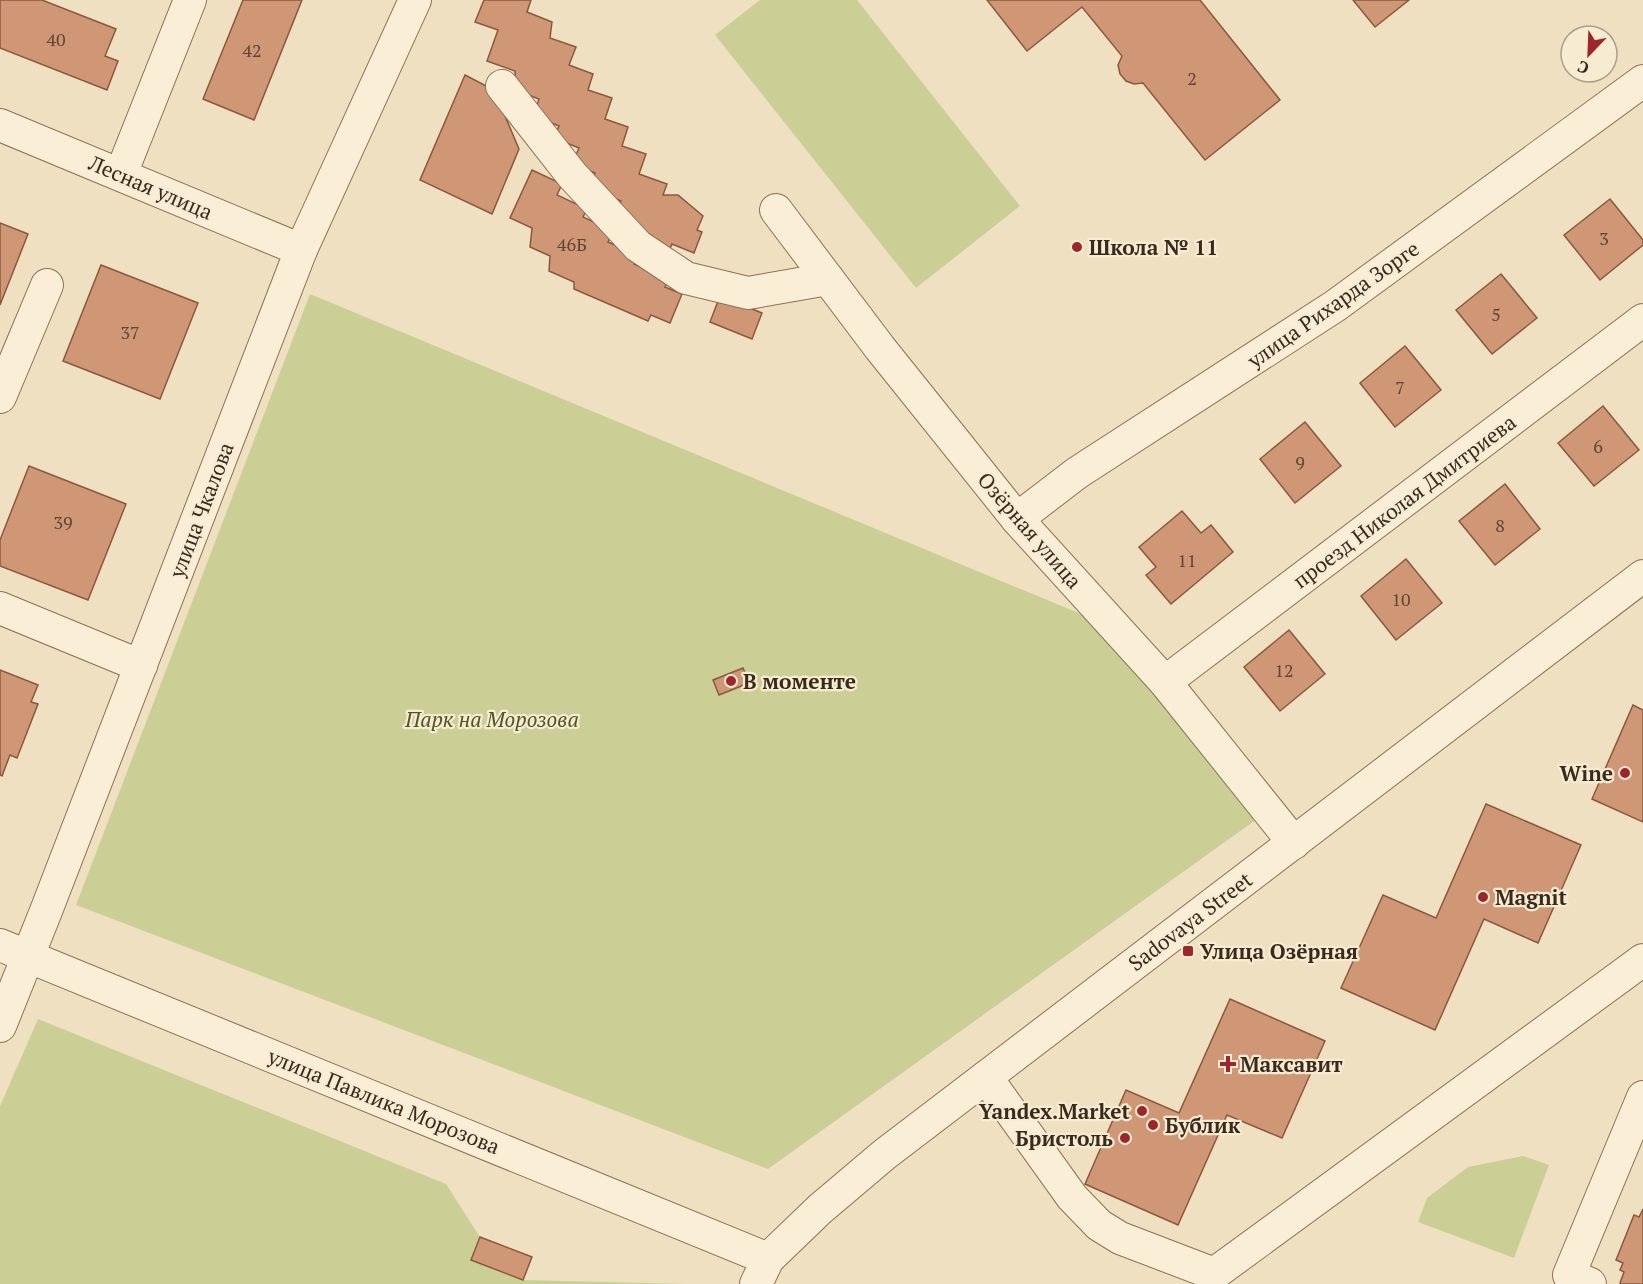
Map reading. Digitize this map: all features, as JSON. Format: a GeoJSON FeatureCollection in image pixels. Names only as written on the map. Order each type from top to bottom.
{"type":"FeatureCollection","features":[{"type":"Feature","properties":{"kind":"street","name":"улица Чкалова"},"geometry":{"type":"LineString","coordinates":[[0,1026],[301,250],[415,0]]}},
{"type":"Feature","properties":{"kind":"street"},"geometry":{"type":"LineString","coordinates":[[121,174],[186,1]]}},
{"type":"Feature","properties":{"kind":"street","name":"улица Рихарда Зорге"},"geometry":{"type":"LineString","coordinates":[[1017,519],[1077,473],[1335,306],[1643,81]]}},
{"type":"Feature","properties":{"kind":"street"},"geometry":{"type":"LineString","coordinates":[[502,86],[572,175],[638,246],[686,278],[748,293],[828,279]]}},
{"type":"Feature","properties":{"kind":"street","name":"Лесная улица"},"geometry":{"type":"LineString","coordinates":[[0,124],[301,250]]}},
{"type":"Feature","properties":{"kind":"street","name":"Озёрная улица"},"geometry":{"type":"LineString","coordinates":[[776,210],[880,348],[1017,519],[1165,682],[1294,843]]}},
{"type":"Feature","properties":{"kind":"street"},"geometry":{"type":"LineString","coordinates":[[3,381],[47,285]]}},
{"type":"Feature","properties":{"kind":"street","name":"проезд Николая Дмитриева"},"geometry":{"type":"LineString","coordinates":[[1165,682],[1643,320]]}},
{"type":"Feature","properties":{"kind":"street","name":"Sadovaya Street"},"geometry":{"type":"LineString","coordinates":[[762,1271],[820,1209],[885,1154],[1643,576]]}},
{"type":"Feature","properties":{"kind":"street"},"geometry":{"type":"LineString","coordinates":[[0,608],[141,666]]}},
{"type":"Feature","properties":{"kind":"street","name":"улица Павлика Морозова"},"geometry":{"type":"LineString","coordinates":[[0,945],[762,1271]]}},
{"type":"Feature","properties":{"kind":"street"},"geometry":{"type":"LineString","coordinates":[[986,1077],[1072,1197],[1099,1225],[1120,1238],[1221,1279],[1643,960]]}},
{"type":"Feature","properties":{"kind":"street"},"geometry":{"type":"LineString","coordinates":[[1590,1284],[1569,1275],[1643,1097]]}},
{"type":"Feature","properties":{"kind":"green space"},"geometry":{"type":"Polygon","coordinates":[[[760,0],[857,0],[1020,206],[916,288],[715,35],[760,0]]]}},
{"type":"Feature","properties":{"kind":"green space","name":"Парк на Морозова"},"geometry":{"type":"Polygon","coordinates":[[[310,294],[1141,639],[1257,819],[768,1169],[76,905],[310,294]]]}},
{"type":"Feature","properties":{"kind":"green space"},"geometry":{"type":"Polygon","coordinates":[[[38,1019],[446,1184],[480,1237],[471,1260],[523,1280],[688,1284],[0,1284],[0,1106],[38,1019]]]}},
{"type":"Feature","properties":{"kind":"green space"},"geometry":{"type":"Polygon","coordinates":[[[1523,1156],[1549,1165],[1514,1258],[1418,1222],[1427,1198],[1468,1167],[1523,1156]]]}},
{"type":"Feature","properties":{"kind":"building"},"geometry":{"type":"Polygon","coordinates":[[[0,0],[42,0],[116,29],[105,56],[118,61],[107,90],[0,48],[0,0]]]}},
{"type":"Feature","properties":{"kind":"building"},"geometry":{"type":"Polygon","coordinates":[[[243,0],[302,0],[254,120],[203,99],[243,0]]]}},
{"type":"Feature","properties":{"kind":"building"},"geometry":{"type":"Polygon","coordinates":[[[484,0],[531,0],[527,12],[552,22],[550,38],[576,47],[569,65],[593,74],[588,90],[612,98],[605,119],[628,127],[622,146],[646,154],[639,174],[667,184],[663,195],[678,195],[703,216],[697,230],[702,232],[694,253],[672,244],[668,253],[614,216],[621,201],[589,188],[595,173],[572,164],[579,148],[554,138],[559,126],[533,116],[539,99],[515,90],[515,71],[487,61],[498,30],[475,22],[484,0]]]}},
{"type":"Feature","properties":{"kind":"building"},"geometry":{"type":"Polygon","coordinates":[[[987,0],[1200,0],[1280,100],[1205,160],[1143,83],[1134,84],[1126,81],[1120,74],[1118,65],[1122,56],[1082,7],[1027,51],[987,0]]]}},
{"type":"Feature","properties":{"kind":"building"},"geometry":{"type":"Polygon","coordinates":[[[1353,0],[1409,0],[1375,27],[1353,0]]]}},
{"type":"Feature","properties":{"kind":"building"},"geometry":{"type":"Polygon","coordinates":[[[465,75],[494,90],[519,149],[492,214],[420,180],[465,75]]]}},
{"type":"Feature","properties":{"kind":"building"},"geometry":{"type":"Polygon","coordinates":[[[532,170],[562,184],[557,195],[587,209],[583,217],[613,231],[608,242],[638,255],[634,264],[669,279],[665,287],[682,294],[670,323],[651,315],[648,321],[574,289],[574,282],[549,271],[550,256],[530,247],[532,228],[510,218],[532,170]]]}},
{"type":"Feature","properties":{"kind":"building"},"geometry":{"type":"Polygon","coordinates":[[[1610,199],[1643,240],[1643,245],[1600,280],[1564,235],[1610,199]]]}},
{"type":"Feature","properties":{"kind":"building"},"geometry":{"type":"Polygon","coordinates":[[[0,223],[28,234],[0,305],[0,223]]]}},
{"type":"Feature","properties":{"kind":"building"},"geometry":{"type":"Polygon","coordinates":[[[101,265],[198,303],[160,399],[63,361],[101,265]]]}},
{"type":"Feature","properties":{"kind":"building"},"geometry":{"type":"Polygon","coordinates":[[[1501,274],[1537,318],[1492,354],[1456,310],[1501,274]]]}},
{"type":"Feature","properties":{"kind":"building"},"geometry":{"type":"Polygon","coordinates":[[[720,296],[762,313],[752,339],[710,322],[720,296]]]}},
{"type":"Feature","properties":{"kind":"building"},"geometry":{"type":"Polygon","coordinates":[[[1405,346],[1441,390],[1395,427],[1360,383],[1405,346]]]}},
{"type":"Feature","properties":{"kind":"building"},"geometry":{"type":"Polygon","coordinates":[[[1603,406],[1639,450],[1594,486],[1558,443],[1603,406]]]}},
{"type":"Feature","properties":{"kind":"building"},"geometry":{"type":"Polygon","coordinates":[[[1305,422],[1341,466],[1295,503],[1260,459],[1305,422]]]}},
{"type":"Feature","properties":{"kind":"building"},"geometry":{"type":"Polygon","coordinates":[[[29,466],[126,504],[88,600],[0,566],[0,540],[29,466]]]}},
{"type":"Feature","properties":{"kind":"building"},"geometry":{"type":"Polygon","coordinates":[[[1505,484],[1540,529],[1495,565],[1459,521],[1505,484]]]}},
{"type":"Feature","properties":{"kind":"building"},"geometry":{"type":"Polygon","coordinates":[[[1182,511],[1201,533],[1211,525],[1233,552],[1171,604],[1146,575],[1156,567],[1139,547],[1182,511]]]}},
{"type":"Feature","properties":{"kind":"building"},"geometry":{"type":"Polygon","coordinates":[[[1406,559],[1442,603],[1396,640],[1361,596],[1406,559]]]}},
{"type":"Feature","properties":{"kind":"building"},"geometry":{"type":"Polygon","coordinates":[[[1289,630],[1325,674],[1280,711],[1244,667],[1289,630]]]}},
{"type":"Feature","properties":{"kind":"building","name":"В моменте"},"geometry":{"type":"Polygon","coordinates":[[[743,668],[749,683],[719,695],[713,680],[743,668]]]}},
{"type":"Feature","properties":{"kind":"building"},"geometry":{"type":"Polygon","coordinates":[[[0,670],[38,685],[31,702],[38,704],[17,758],[10,755],[2,776],[0,775],[0,670]]]}},
{"type":"Feature","properties":{"kind":"building"},"geometry":{"type":"Polygon","coordinates":[[[1633,705],[1643,710],[1643,822],[1592,799],[1633,705]]]}},
{"type":"Feature","properties":{"kind":"building"},"geometry":{"type":"Polygon","coordinates":[[[1486,804],[1581,845],[1538,943],[1484,919],[1435,1030],[1341,988],[1383,895],[1436,918],[1486,804]]]}},
{"type":"Feature","properties":{"kind":"building"},"geometry":{"type":"Polygon","coordinates":[[[1230,999],[1325,1041],[1282,1138],[1227,1115],[1178,1225],[1085,1184],[1126,1090],[1179,1113],[1230,999]]]}},
{"type":"Feature","properties":{"kind":"building"},"geometry":{"type":"Polygon","coordinates":[[[1643,1209],[1643,1284],[1622,1284],[1620,1283],[1624,1272],[1620,1270],[1623,1263],[1616,1260],[1634,1215],[1639,1217],[1643,1209]]]}},
{"type":"Feature","properties":{"kind":"building"},"geometry":{"type":"Polygon","coordinates":[[[480,1237],[532,1257],[523,1280],[471,1260],[480,1237]]]}},
{"type":"Feature","properties":{"kind":"place","name":"Школа № 11"},"geometry":{"type":"Point","coordinates":[1077,247]}},
{"type":"Feature","properties":{"kind":"place","name":"В моменте"},"geometry":{"type":"Point","coordinates":[731,681]}},
{"type":"Feature","properties":{"kind":"place","name":"Wine"},"geometry":{"type":"Point","coordinates":[1625,773]}},
{"type":"Feature","properties":{"kind":"place","name":"Magnit"},"geometry":{"type":"Point","coordinates":[1483,897]}},
{"type":"Feature","properties":{"kind":"place","name":"Улица Озёрная"},"geometry":{"type":"Point","coordinates":[1188,951]}},
{"type":"Feature","properties":{"kind":"place","name":"Максавит"},"geometry":{"type":"Point","coordinates":[1228,1064]}},
{"type":"Feature","properties":{"kind":"place","name":"Yandex.Market"},"geometry":{"type":"Point","coordinates":[1142,1111]}},
{"type":"Feature","properties":{"kind":"place","name":"Бублик"},"geometry":{"type":"Point","coordinates":[1153,1125]}},
{"type":"Feature","properties":{"kind":"place","name":"Бристоль"},"geometry":{"type":"Point","coordinates":[1125,1138]}}]}
